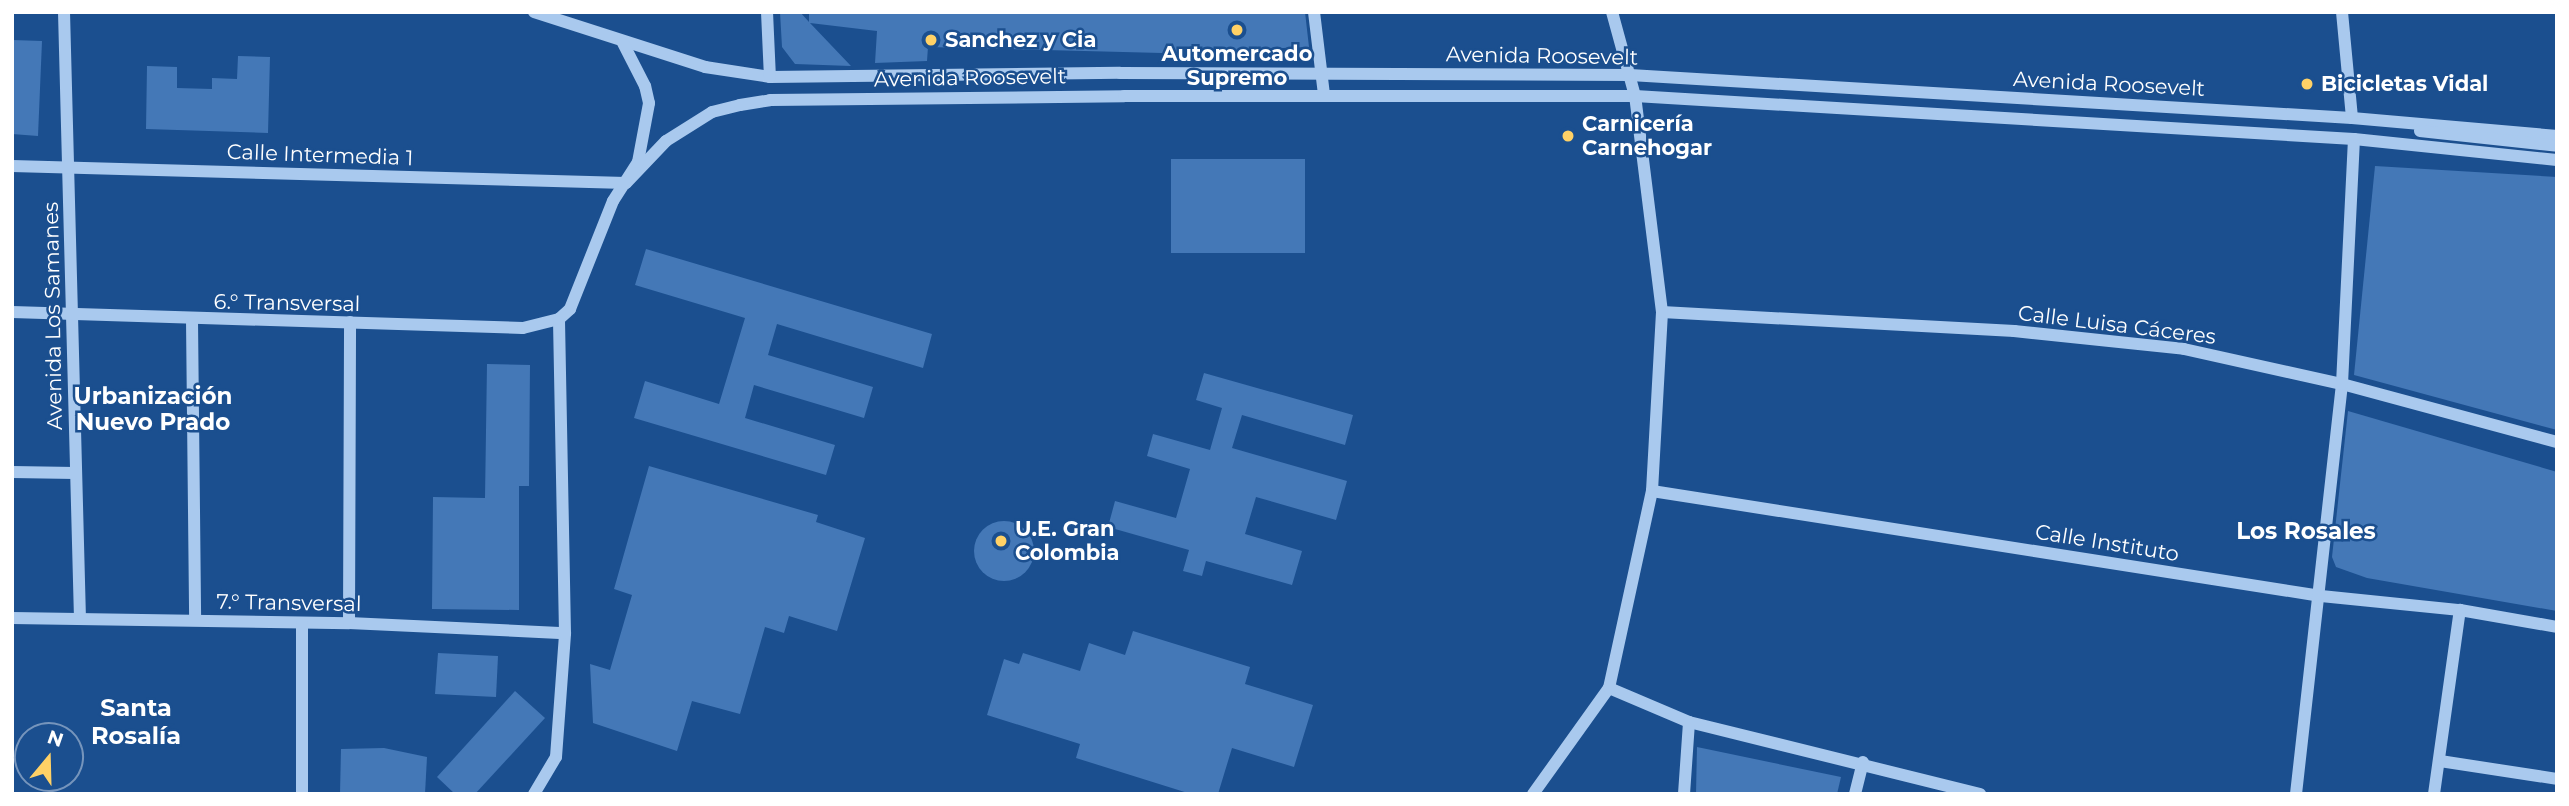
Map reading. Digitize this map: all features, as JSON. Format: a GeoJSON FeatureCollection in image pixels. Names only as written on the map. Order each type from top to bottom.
{"type":"FeatureCollection","features":[{"type":"Feature","properties":{"kind":"street","name":"Avenida Los Samanes"},"geometry":{"type":"LineString","coordinates":[[64,12],[80,619]]}},
{"type":"Feature","properties":{"kind":"street","name":"Avenida Roosevelt"},"geometry":{"type":"LineString","coordinates":[[534,12],[623,43],[705,66],[770,77],[1321,73],[1630,75],[2352,118],[2557,136]]}},
{"type":"Feature","properties":{"kind":"street"},"geometry":{"type":"LineString","coordinates":[[767,12],[770,77]]}},
{"type":"Feature","properties":{"kind":"street"},"geometry":{"type":"LineString","coordinates":[[1314,12],[1324,95]]}},
{"type":"Feature","properties":{"kind":"street"},"geometry":{"type":"LineString","coordinates":[[1533,794],[1609,688],[1653,492],[1662,312],[1635,96],[1612,12]]}},
{"type":"Feature","properties":{"kind":"street"},"geometry":{"type":"LineString","coordinates":[[2342,12],[2352,118]]}},
{"type":"Feature","properties":{"kind":"street"},"geometry":{"type":"LineString","coordinates":[[534,794],[556,757],[565,633],[559,319],[570,309],[613,201],[638,162],[649,103],[645,86],[623,43]]}},
{"type":"Feature","properties":{"kind":"street","name":"Avenida Roosevelt"},"geometry":{"type":"LineString","coordinates":[[626,183],[666,141],[712,112],[770,100],[1324,95],[1635,96],[2354,139],[2557,160]]}},
{"type":"Feature","properties":{"kind":"street"},"geometry":{"type":"LineString","coordinates":[[2096,103],[2096,124]]}},
{"type":"Feature","properties":{"kind":"street"},"geometry":{"type":"LineString","coordinates":[[2393,123],[2439,136],[2557,146]]}},
{"type":"Feature","properties":{"kind":"street"},"geometry":{"type":"LineString","coordinates":[[2395,142],[2439,136]]}},
{"type":"Feature","properties":{"kind":"street"},"geometry":{"type":"LineString","coordinates":[[2296,794],[2321,596],[2342,384],[2354,139]]}},
{"type":"Feature","properties":{"kind":"street","name":"Calle Intermedia 1"},"geometry":{"type":"LineString","coordinates":[[12,166],[626,183]]}},
{"type":"Feature","properties":{"kind":"street","name":"6.° Transversal"},"geometry":{"type":"LineString","coordinates":[[12,312],[192,320],[523,328],[559,319]]}},
{"type":"Feature","properties":{"kind":"street","name":"Calle Luisa Cáceres"},"geometry":{"type":"LineString","coordinates":[[1662,312],[2014,331],[2171,348],[2342,384],[2557,443]]}},
{"type":"Feature","properties":{"kind":"street"},"geometry":{"type":"LineString","coordinates":[[192,320],[195,620]]}},
{"type":"Feature","properties":{"kind":"street"},"geometry":{"type":"LineString","coordinates":[[349,623],[350,323]]}},
{"type":"Feature","properties":{"kind":"street"},"geometry":{"type":"LineString","coordinates":[[12,472],[75,473]]}},
{"type":"Feature","properties":{"kind":"street","name":"Calle Instituto"},"geometry":{"type":"LineString","coordinates":[[1653,492],[2321,596],[2460,610],[2557,627]]}},
{"type":"Feature","properties":{"kind":"street"},"geometry":{"type":"LineString","coordinates":[[2434,794],[2460,610]]}},
{"type":"Feature","properties":{"kind":"street","name":"7.° Transversal"},"geometry":{"type":"LineString","coordinates":[[12,618],[349,623],[565,633]]}},
{"type":"Feature","properties":{"kind":"street"},"geometry":{"type":"LineString","coordinates":[[302,624],[302,794]]}},
{"type":"Feature","properties":{"kind":"street"},"geometry":{"type":"LineString","coordinates":[[1609,688],[1689,722],[1863,762],[1980,794]]}},
{"type":"Feature","properties":{"kind":"street"},"geometry":{"type":"LineString","coordinates":[[1684,794],[1689,722]]}},
{"type":"Feature","properties":{"kind":"street"},"geometry":{"type":"LineString","coordinates":[[2440,761],[2557,779]]}},
{"type":"Feature","properties":{"kind":"street"},"geometry":{"type":"LineString","coordinates":[[1855,794],[1863,762]]}},
{"type":"Feature","properties":{"kind":"building"},"geometry":{"type":"Polygon","coordinates":[[[780,12],[800,12],[809,22],[809,12],[1305,12],[1309,47],[1162,53],[928,47],[927,61],[875,63],[877,31],[810,23],[851,66],[795,64],[782,47],[780,12]]]}},
{"type":"Feature","properties":{"kind":"building"},"geometry":{"type":"Polygon","coordinates":[[[12,40],[42,41],[38,136],[12,134],[12,40]]]}},
{"type":"Feature","properties":{"kind":"building"},"geometry":{"type":"Polygon","coordinates":[[[238,56],[270,57],[268,133],[146,129],[147,66],[177,67],[177,88],[212,89],[212,78],[237,79],[238,56]]]}},
{"type":"Feature","properties":{"kind":"building"},"geometry":{"type":"Polygon","coordinates":[[[1171,159],[1305,159],[1305,253],[1171,253],[1171,159]]]}},
{"type":"Feature","properties":{"kind":"building"},"geometry":{"type":"Polygon","coordinates":[[[2375,166],[2557,177],[2557,430],[2354,375],[2375,166]]]}},
{"type":"Feature","properties":{"kind":"building"},"geometry":{"type":"Polygon","coordinates":[[[646,249],[932,334],[923,368],[777,324],[768,355],[873,387],[864,418],[754,385],[745,418],[835,445],[826,475],[634,418],[645,381],[719,404],[745,318],[635,285],[646,249]]]}},
{"type":"Feature","properties":{"kind":"building"},"geometry":{"type":"Polygon","coordinates":[[[487,364],[530,365],[529,486],[519,486],[519,610],[432,609],[433,497],[485,498],[487,364]]]}},
{"type":"Feature","properties":{"kind":"building"},"geometry":{"type":"Polygon","coordinates":[[[1204,373],[1353,415],[1345,445],[1242,415],[1232,448],[1347,481],[1336,520],[1256,497],[1245,534],[1302,551],[1292,585],[1206,561],[1202,576],[1183,571],[1189,550],[1108,527],[1115,501],[1176,518],[1190,469],[1147,456],[1153,434],[1210,450],[1222,408],[1196,400],[1204,373]]]}},
{"type":"Feature","properties":{"kind":"building"},"geometry":{"type":"Polygon","coordinates":[[[2348,411],[2557,472],[2557,611],[2367,578],[2336,567],[2332,557],[2348,411]]]}},
{"type":"Feature","properties":{"kind":"building"},"geometry":{"type":"Polygon","coordinates":[[[649,466],[818,515],[816,522],[865,538],[837,631],[789,616],[784,633],[765,627],[740,714],[692,701],[677,751],[593,723],[590,664],[610,670],[632,595],[614,589],[649,466]]]}},
{"type":"Feature","properties":{"kind":"building"},"geometry":{"type":"Polygon","coordinates":[[[998,521],[1010,521],[1026,529],[1032,539],[1032,563],[1026,573],[1010,581],[998,581],[982,573],[974,557],[974,545],[982,529],[998,521]]]}},
{"type":"Feature","properties":{"kind":"building"},"geometry":{"type":"Polygon","coordinates":[[[1133,631],[1250,667],[1245,684],[1313,705],[1294,767],[1232,748],[1218,794],[1191,794],[1076,758],[1080,744],[987,715],[1004,659],[1019,664],[1023,653],[1080,671],[1089,643],[1125,655],[1133,631]]]}},
{"type":"Feature","properties":{"kind":"building"},"geometry":{"type":"Polygon","coordinates":[[[438,653],[498,656],[496,697],[435,694],[438,653]]]}},
{"type":"Feature","properties":{"kind":"building"},"geometry":{"type":"Polygon","coordinates":[[[515,691],[545,718],[475,794],[455,794],[437,777],[515,691]]]}},
{"type":"Feature","properties":{"kind":"building"},"geometry":{"type":"Polygon","coordinates":[[[1697,747],[1841,777],[1837,794],[1696,794],[1697,747]]]}},
{"type":"Feature","properties":{"kind":"building"},"geometry":{"type":"Polygon","coordinates":[[[384,748],[427,757],[425,794],[340,794],[341,749],[384,748]]]}},
{"type":"Feature","properties":{"kind":"place","name":"Automercado Supremo"},"geometry":{"type":"Point","coordinates":[1237,30]}},
{"type":"Feature","properties":{"kind":"place","name":"Sanchez y Cia"},"geometry":{"type":"Point","coordinates":[931,40]}},
{"type":"Feature","properties":{"kind":"place","name":"Bicicletas Vidal"},"geometry":{"type":"Point","coordinates":[2307,84]}},
{"type":"Feature","properties":{"kind":"place","name":"Carnicería Carnehogar"},"geometry":{"type":"Point","coordinates":[1568,136]}},
{"type":"Feature","properties":{"kind":"place","name":"U.E. Gran Colombia"},"geometry":{"type":"Point","coordinates":[1001,541]}},
{"type":"Feature","properties":{"kind":"district","name":"Urbanización Nuevo Prado"},"geometry":{"type":"Point","coordinates":[153,409]}},
{"type":"Feature","properties":{"kind":"district","name":"Los Rosales"},"geometry":{"type":"Point","coordinates":[2306,531]}},
{"type":"Feature","properties":{"kind":"district","name":"Santa Rosalía"},"geometry":{"type":"Point","coordinates":[136,722]}}]}
